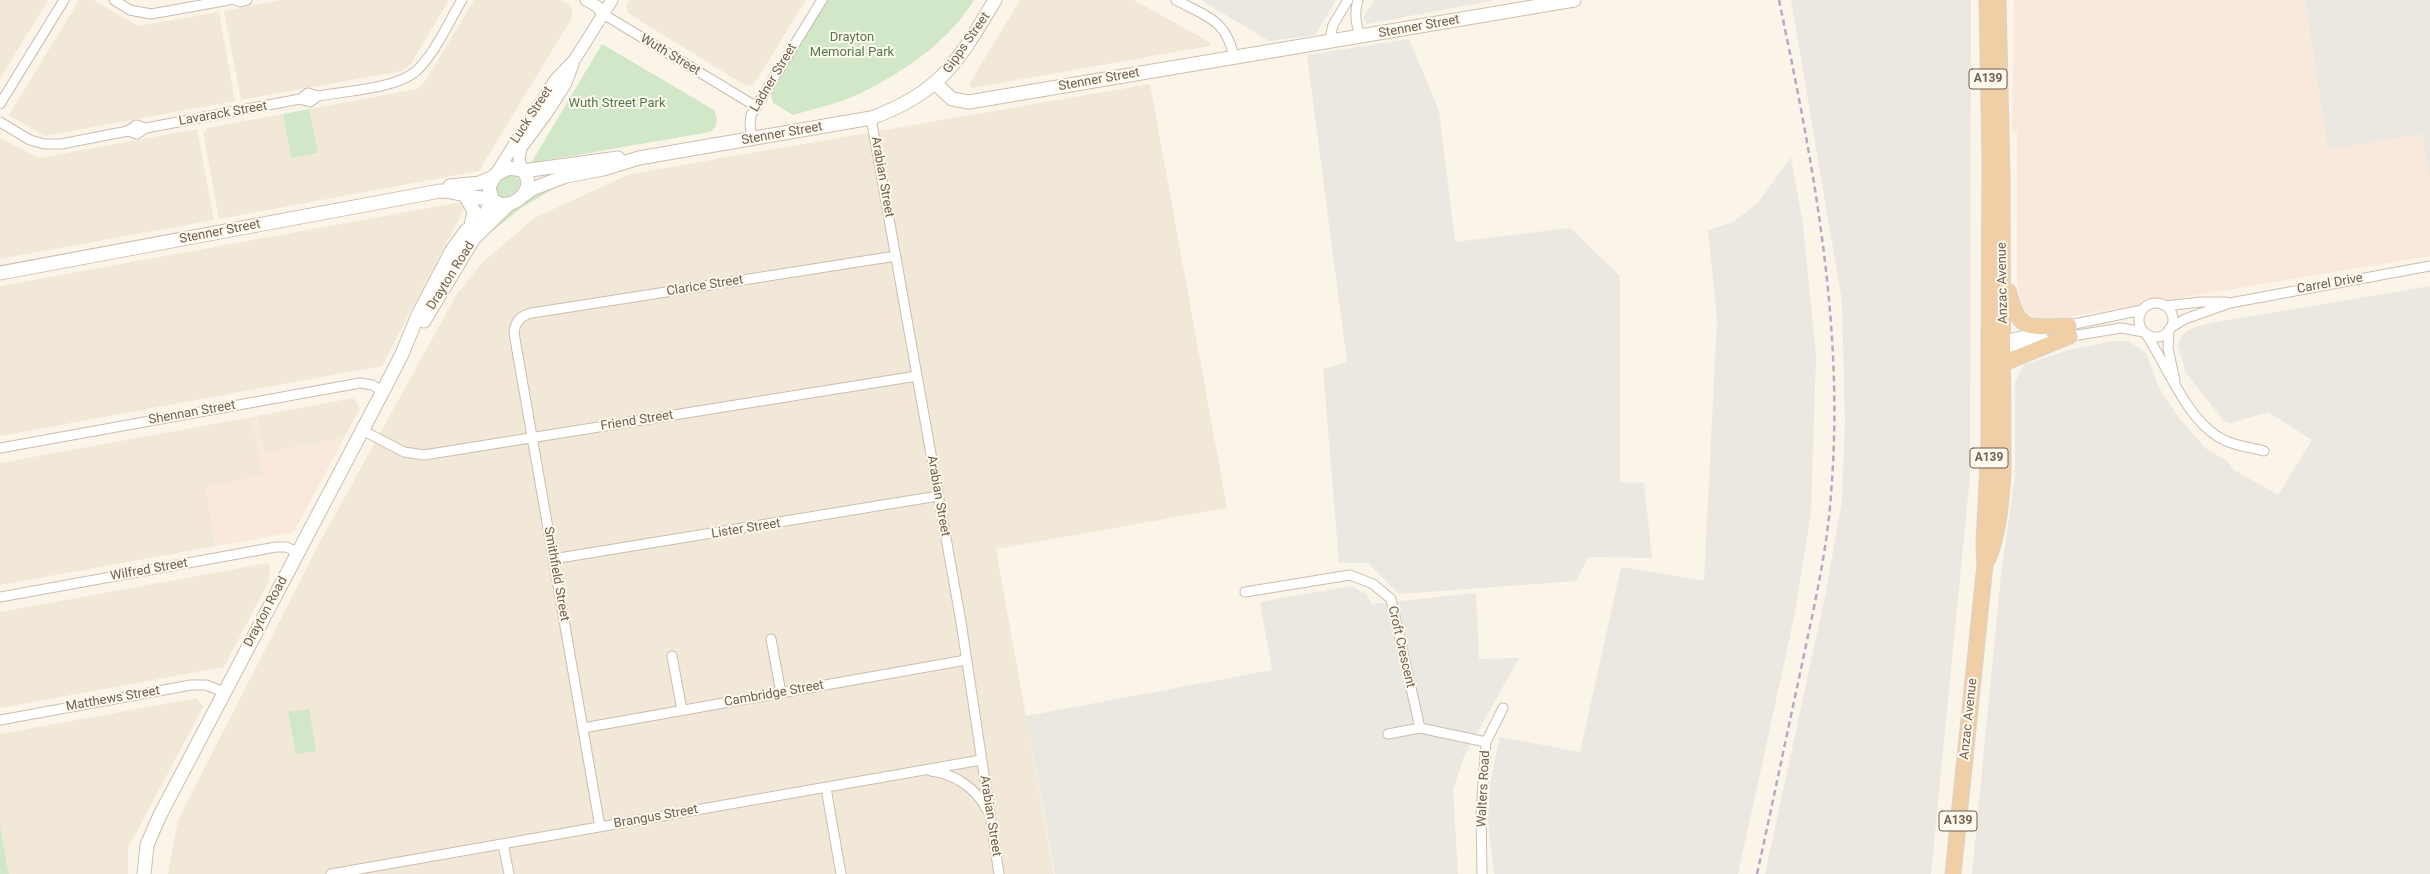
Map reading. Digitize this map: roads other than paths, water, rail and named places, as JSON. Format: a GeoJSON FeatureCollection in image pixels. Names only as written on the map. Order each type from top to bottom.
{"type":"FeatureCollection","features":[{"type":"Feature","properties":{"kind":"highway","name":"Anzac Avenue"},"geometry":{"type":"LineString","coordinates":[[1953,874],[1985,564],[1994,544],[2001,505],[1998,349],[1990,158],[1987,0]]}},
{"type":"Feature","properties":{"kind":"highway","name":"Anzac Avenue"},"geometry":{"type":"LineString","coordinates":[[1998,0],[2002,266],[1998,349]]}},
{"type":"Feature","properties":{"kind":"highway"},"geometry":{"type":"LineString","coordinates":[[2002,266],[2012,310],[2018,318],[2028,325],[2070,331]]}},
{"type":"Feature","properties":{"kind":"highway"},"geometry":{"type":"LineString","coordinates":[[1998,349],[2070,331]]}},
{"type":"Feature","properties":{"kind":"main road","name":"Gipps Street"},"geometry":{"type":"LineString","coordinates":[[936,84],[962,54],[996,0]]}},
{"type":"Feature","properties":{"kind":"main road","name":"Stenner Street"},"geometry":{"type":"LineString","coordinates":[[523,170],[592,160],[638,158],[871,118],[907,103],[936,84],[952,100],[969,102],[1574,0]]}},
{"type":"Feature","properties":{"kind":"main road","name":"Stenner Street"},"geometry":{"type":"LineString","coordinates":[[524,195],[532,189],[566,176],[603,169],[638,158]]}},
{"type":"Feature","properties":{"kind":"main road"},"geometry":{"type":"LineString","coordinates":[[509,168],[523,170],[529,184],[524,195],[509,204],[499,204],[493,200],[489,187],[495,175],[509,168]]}},
{"type":"Feature","properties":{"kind":"main road","name":"Stenner Street"},"geometry":{"type":"LineString","coordinates":[[0,273],[440,191],[451,186],[480,183],[495,175]]}},
{"type":"Feature","properties":{"kind":"main road","name":"Stenner Street"},"geometry":{"type":"LineString","coordinates":[[440,191],[464,193],[493,200]]}},
{"type":"Feature","properties":{"kind":"main road"},"geometry":{"type":"LineString","coordinates":[[464,193],[474,211],[471,226]]}},
{"type":"Feature","properties":{"kind":"main road","name":"Drayton Road"},"geometry":{"type":"LineString","coordinates":[[402,354],[418,315],[452,250],[471,226],[483,217],[493,200]]}},
{"type":"Feature","properties":{"kind":"main road","name":"Drayton Road"},"geometry":{"type":"LineString","coordinates":[[144,874],[147,845],[224,692],[402,354],[474,238],[509,204]]}},
{"type":"Feature","properties":{"kind":"street"},"geometry":{"type":"LineString","coordinates":[[0,104],[64,0]]}},
{"type":"Feature","properties":{"kind":"street"},"geometry":{"type":"LineString","coordinates":[[114,0],[130,10],[151,14],[229,0]]}},
{"type":"Feature","properties":{"kind":"street"},"geometry":{"type":"LineString","coordinates":[[235,0],[240,2],[247,0]]}},
{"type":"Feature","properties":{"kind":"street","name":"Lavarack Street"},"geometry":{"type":"LineString","coordinates":[[0,122],[30,140],[44,144],[61,144],[128,131],[136,125],[146,128],[300,99],[308,93],[318,96],[393,83],[411,75],[425,60],[462,0]]}},
{"type":"Feature","properties":{"kind":"street","name":"Wuth Street"},"geometry":{"type":"LineString","coordinates":[[586,0],[598,7],[603,14],[757,108]]}},
{"type":"Feature","properties":{"kind":"street","name":"Luck Street"},"geometry":{"type":"LineString","coordinates":[[495,175],[555,80],[574,59],[612,0]]}},
{"type":"Feature","properties":{"kind":"street","name":"Ladner Street"},"geometry":{"type":"LineString","coordinates":[[752,139],[750,124],[751,115],[757,108],[822,0]]}},
{"type":"Feature","properties":{"kind":"street"},"geometry":{"type":"LineString","coordinates":[[1177,0],[1218,24],[1225,30],[1234,57]]}},
{"type":"Feature","properties":{"kind":"street"},"geometry":{"type":"LineString","coordinates":[[1329,42],[1333,25],[1348,0]]}},
{"type":"Feature","properties":{"kind":"street"},"geometry":{"type":"LineString","coordinates":[[1358,0],[1355,10],[1355,21],[1360,37]]}},
{"type":"Feature","properties":{"kind":"street","name":"Luck Street"},"geometry":{"type":"LineString","coordinates":[[523,170],[519,159],[521,148],[548,113],[566,83],[574,59]]}},
{"type":"Feature","properties":{"kind":"street","name":"Arabian Street"},"geometry":{"type":"LineString","coordinates":[[871,118],[966,660],[1000,874]]}},
{"type":"Feature","properties":{"kind":"street","name":"Clarice Street"},"geometry":{"type":"LineString","coordinates":[[517,322],[524,316],[532,313],[896,256]]}},
{"type":"Feature","properties":{"kind":"street","name":"Carrel Drive"},"geometry":{"type":"LineString","coordinates":[[2170,328],[2184,319],[2230,303],[2430,266]]}},
{"type":"Feature","properties":{"kind":"street","name":"Carrel Drive"},"geometry":{"type":"LineString","coordinates":[[2165,306],[2201,302],[2230,303]]}},
{"type":"Feature","properties":{"kind":"street"},"geometry":{"type":"LineString","coordinates":[[1998,349],[2070,331],[2142,310],[2153,303],[2165,306],[2172,316],[2168,348],[2175,381]]}},
{"type":"Feature","properties":{"kind":"street"},"geometry":{"type":"LineString","coordinates":[[2142,310],[2139,321],[2145,333],[2158,351],[2167,373],[2175,381],[2191,410],[2217,436],[2228,442],[2264,451]]}},
{"type":"Feature","properties":{"kind":"street","name":"Smithfield Street"},"geometry":{"type":"LineString","coordinates":[[517,322],[514,333],[600,827]]}},
{"type":"Feature","properties":{"kind":"street"},"geometry":{"type":"LineString","coordinates":[[2070,331],[2121,328],[2159,336],[2170,328]]}},
{"type":"Feature","properties":{"kind":"street","name":"Friend Street"},"geometry":{"type":"LineString","coordinates":[[362,430],[404,452],[417,455],[917,376]]}},
{"type":"Feature","properties":{"kind":"street","name":"Shennan Street"},"geometry":{"type":"LineString","coordinates":[[0,448],[360,383],[372,385],[383,391]]}},
{"type":"Feature","properties":{"kind":"street","name":"Lister Street"},"geometry":{"type":"LineString","coordinates":[[553,559],[938,496]]}},
{"type":"Feature","properties":{"kind":"street","name":"Wilfred Street"},"geometry":{"type":"LineString","coordinates":[[0,597],[276,547],[286,547],[298,552]]}},
{"type":"Feature","properties":{"kind":"street","name":"Croft Crescent"},"geometry":{"type":"LineString","coordinates":[[1245,592],[1350,575],[1374,584],[1390,599],[1420,728]]}},
{"type":"Feature","properties":{"kind":"street"},"geometry":{"type":"LineString","coordinates":[[771,639],[780,693]]}},
{"type":"Feature","properties":{"kind":"street"},"geometry":{"type":"LineString","coordinates":[[672,656],[682,710]]}},
{"type":"Feature","properties":{"kind":"street","name":"Cambridge Street"},"geometry":{"type":"LineString","coordinates":[[583,728],[966,660]]}},
{"type":"Feature","properties":{"kind":"street","name":"Matthews Street"},"geometry":{"type":"LineString","coordinates":[[0,720],[191,685],[206,685],[224,692]]}},
{"type":"Feature","properties":{"kind":"street","name":"Walters Road"},"geometry":{"type":"LineString","coordinates":[[1482,874],[1481,812],[1486,742],[1503,708]]}},
{"type":"Feature","properties":{"kind":"street"},"geometry":{"type":"LineString","coordinates":[[1388,734],[1420,728],[1486,742]]}},
{"type":"Feature","properties":{"kind":"street","name":"Brangus Street"},"geometry":{"type":"LineString","coordinates":[[331,874],[981,760]]}},
{"type":"Feature","properties":{"kind":"street"},"geometry":{"type":"LineString","coordinates":[[919,771],[944,774],[960,781],[980,799],[990,817]]}},
{"type":"Feature","properties":{"kind":"street"},"geometry":{"type":"LineString","coordinates":[[826,788],[841,874]]}},
{"type":"Feature","properties":{"kind":"street"},"geometry":{"type":"LineString","coordinates":[[503,844],[509,874]]}},
{"type":"Feature","properties":{"kind":"railway"},"geometry":{"type":"LineString","coordinates":[[1757,874],[1823,560],[1831,494],[1834,432],[1834,369],[1830,307],[1823,246],[1803,122],[1779,0]]}},
{"type":"Feature","properties":{"kind":"park label","name":"Drayton Memorial Park"},"geometry":{"type":"Point","coordinates":[852,46]}},
{"type":"Feature","properties":{"kind":"park label","name":"Wuth Street Park"},"geometry":{"type":"Point","coordinates":[617,104]}}]}
